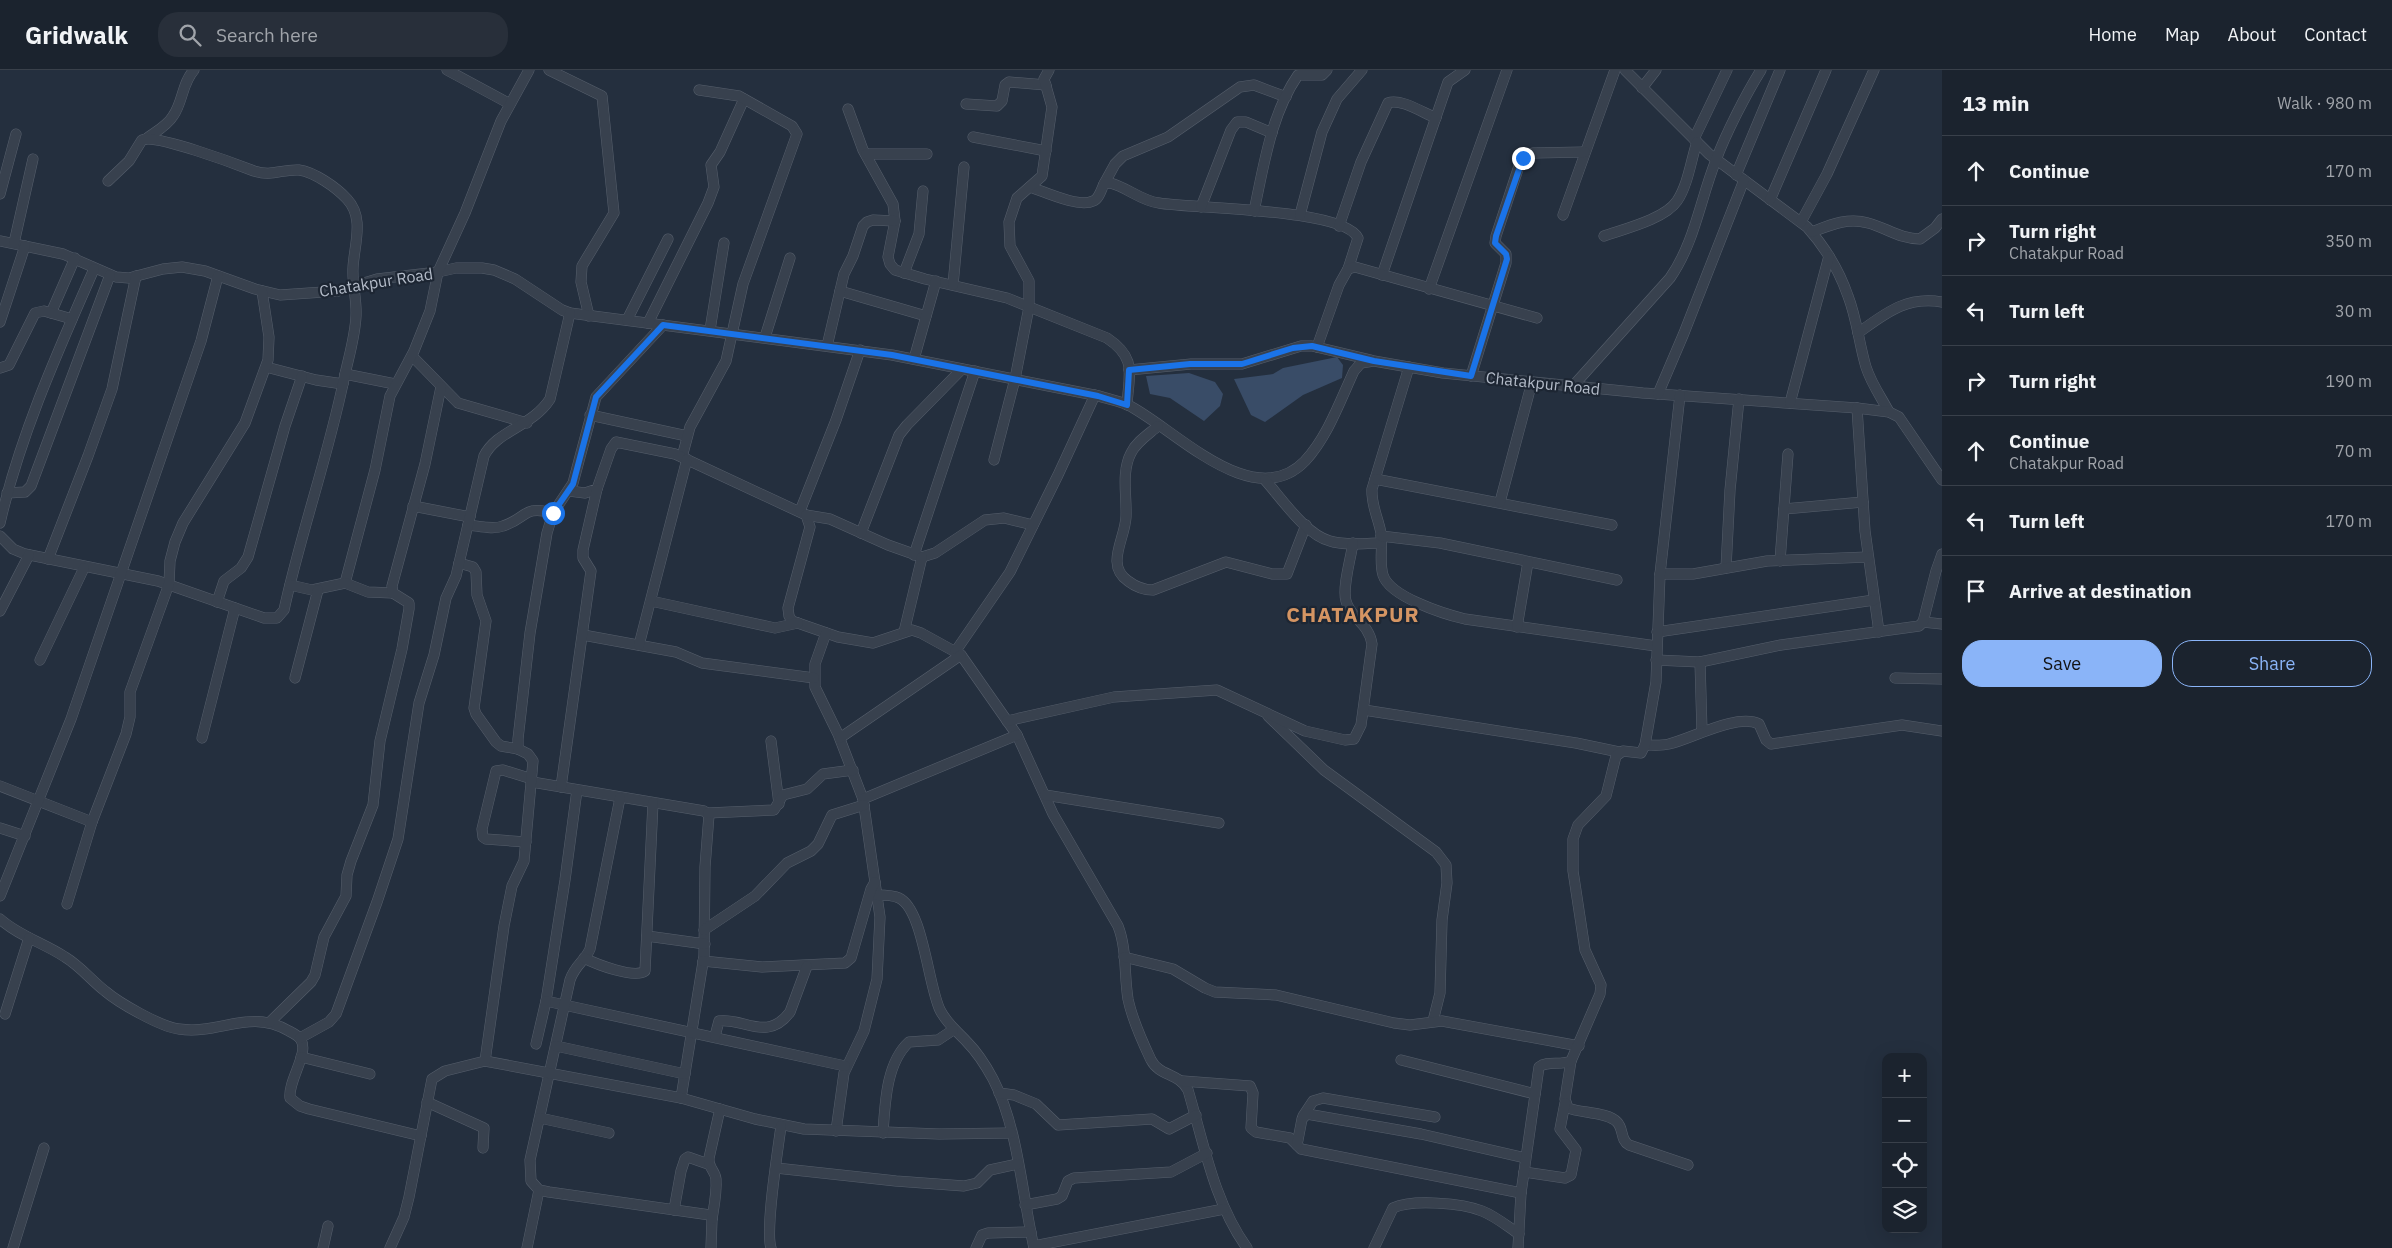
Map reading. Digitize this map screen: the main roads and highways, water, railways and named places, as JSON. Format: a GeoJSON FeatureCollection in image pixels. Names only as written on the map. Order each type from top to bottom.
{"type":"FeatureCollection","features":[{"type":"Feature","properties":{"kind":"water"},"geometry":{"type":"Polygon","coordinates":[[[1337,357],[1343,365],[1342,378],[1303,395],[1265,422],[1251,415],[1234,379],[1273,374],[1283,368],[1337,357]]]}},
{"type":"Feature","properties":{"kind":"water"},"geometry":{"type":"Polygon","coordinates":[[[1189,373],[1215,382],[1223,394],[1220,406],[1204,421],[1170,398],[1150,394],[1146,376],[1189,373]]]}},
{"type":"Feature","properties":{"kind":"district","name":"CHATAKPUR"},"geometry":{"type":"Point","coordinates":[1353,615]}}]}
